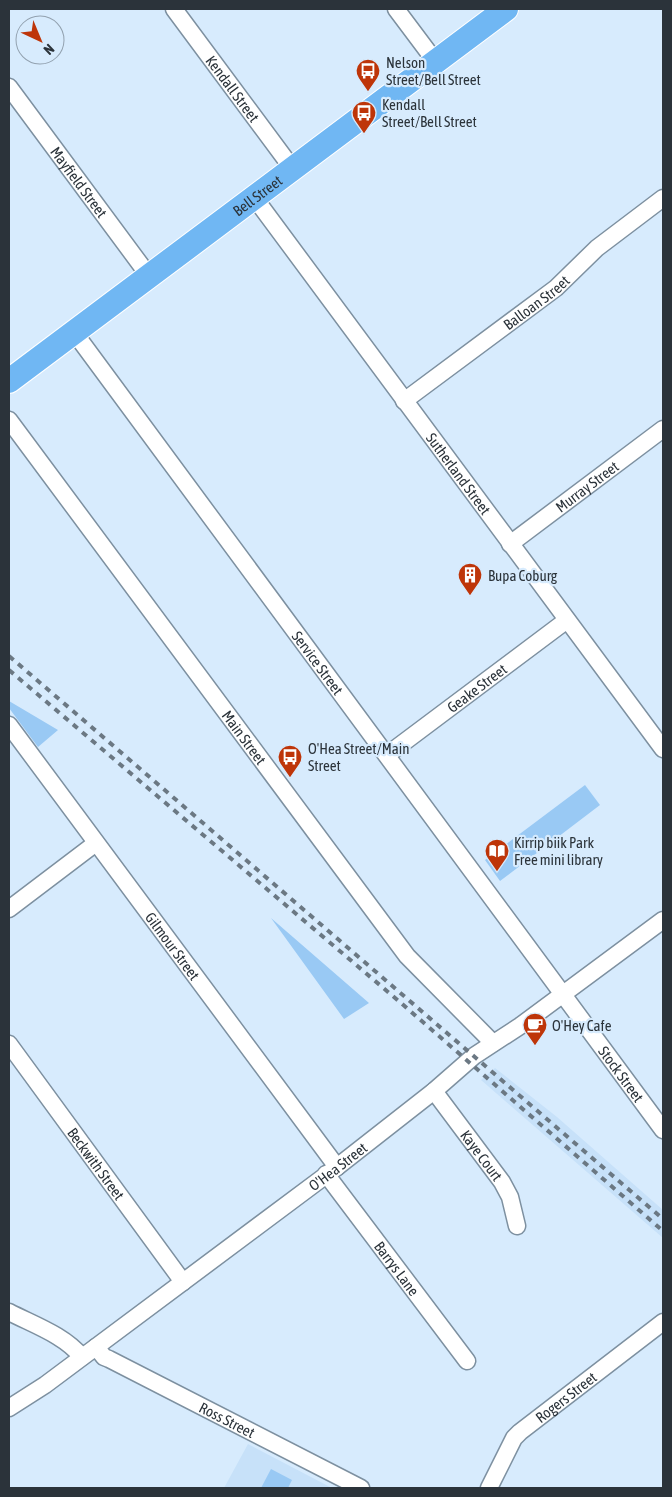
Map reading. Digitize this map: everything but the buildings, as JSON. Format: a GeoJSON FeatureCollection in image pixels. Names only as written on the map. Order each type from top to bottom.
{"type":"FeatureCollection","features":[{"type":"Feature","properties":{"kind":"highway","name":"Bell Street"},"geometry":{"type":"LineString","coordinates":[[9,381],[506,9]]}},
{"type":"Feature","properties":{"kind":"street","name":"Kendall Street"},"geometry":{"type":"LineString","coordinates":[[174,9],[292,168]]}},
{"type":"Feature","properties":{"kind":"street"},"geometry":{"type":"LineString","coordinates":[[396,9],[435,61]]}},
{"type":"Feature","properties":{"kind":"street","name":"Mayfield Street"},"geometry":{"type":"LineString","coordinates":[[9,87],[149,276]]}},
{"type":"Feature","properties":{"kind":"street","name":"Sutherland Street"},"geometry":{"type":"LineString","coordinates":[[254,197],[663,749]]}},
{"type":"Feature","properties":{"kind":"street","name":"Balloan Street"},"geometry":{"type":"LineString","coordinates":[[404,401],[556,288],[597,248],[663,198]]}},
{"type":"Feature","properties":{"kind":"street","name":"Service Street"},"geometry":{"type":"LineString","coordinates":[[74,332],[562,994]]}},
{"type":"Feature","properties":{"kind":"street","name":"Main Street"},"geometry":{"type":"LineString","coordinates":[[9,420],[407,956],[493,1044]]}},
{"type":"Feature","properties":{"kind":"street","name":"Murray Street"},"geometry":{"type":"LineString","coordinates":[[510,544],[661,436]]}},
{"type":"Feature","properties":{"kind":"street","name":"Geake Street"},"geometry":{"type":"LineString","coordinates":[[387,755],[567,620]]}},
{"type":"Feature","properties":{"kind":"street","name":"Gilmour Street"},"geometry":{"type":"LineString","coordinates":[[9,725],[332,1170]]}},
{"type":"Feature","properties":{"kind":"street"},"geometry":{"type":"LineString","coordinates":[[10,904],[96,844]]}},
{"type":"Feature","properties":{"kind":"street","name":"O'Hea Street"},"geometry":{"type":"LineString","coordinates":[[9,1408],[45,1385],[332,1170],[434,1092],[474,1056],[663,920]]}},
{"type":"Feature","properties":{"kind":"street","name":"Stock Street"},"geometry":{"type":"LineString","coordinates":[[562,994],[663,1130]]}},
{"type":"Feature","properties":{"kind":"street","name":"Beckwith Street"},"geometry":{"type":"LineString","coordinates":[[9,1044],[182,1282]]}},
{"type":"Feature","properties":{"kind":"street","name":"Kaye Court"},"geometry":{"type":"LineString","coordinates":[[434,1092],[502,1182],[510,1197],[517,1226]]}},
{"type":"Feature","properties":{"kind":"street","name":"Barrys Lane"},"geometry":{"type":"LineString","coordinates":[[332,1170],[467,1362]]}},
{"type":"Feature","properties":{"kind":"street"},"geometry":{"type":"LineString","coordinates":[[9,1312],[64,1340],[76,1349],[82,1357]]}},
{"type":"Feature","properties":{"kind":"street","name":"Rogers Street"},"geometry":{"type":"LineString","coordinates":[[489,1488],[514,1438],[520,1432],[663,1322]]}},
{"type":"Feature","properties":{"kind":"street","name":"Ross Street"},"geometry":{"type":"LineString","coordinates":[[96,1347],[109,1359],[361,1488]]}},
{"type":"Feature","properties":{"kind":"shaded area"},"geometry":{"type":"Polygon","coordinates":[[[9,701],[58,730],[38,747],[9,708],[9,701]]]}},
{"type":"Feature","properties":{"kind":"shaded area"},"geometry":{"type":"Polygon","coordinates":[[[585,785],[600,805],[500,881],[485,860],[585,785]]]}},
{"type":"Feature","properties":{"kind":"shaded area"},"geometry":{"type":"Polygon","coordinates":[[[271,918],[369,1003],[344,1019],[271,918]]]}},
{"type":"Feature","properties":{"kind":"shaded area"},"geometry":{"type":"Polygon","coordinates":[[[495,1068],[557,1117],[663,1210],[663,1238],[481,1080],[495,1068]]]}},
{"type":"Feature","properties":{"kind":"shaded area"},"geometry":{"type":"Polygon","coordinates":[[[248,1444],[332,1488],[224,1488],[248,1444]]]}},
{"type":"Feature","properties":{"kind":"shaded area"},"geometry":{"type":"Polygon","coordinates":[[[271,1469],[292,1480],[288,1488],[261,1488],[271,1469]]]}},
{"type":"Feature","properties":{"kind":"railway"},"geometry":{"type":"LineString","coordinates":[[9,656],[663,1219]]}},
{"type":"Feature","properties":{"kind":"railway"},"geometry":{"type":"LineString","coordinates":[[9,670],[401,1003],[663,1231]]}},
{"type":"Feature","properties":{"kind":"place","name":"Nelson Street/Bell Street"},"geometry":{"type":"Point","coordinates":[368,92]}},
{"type":"Feature","properties":{"kind":"place","name":"Kendall Street/Bell Street"},"geometry":{"type":"Point","coordinates":[364,134]}},
{"type":"Feature","properties":{"kind":"place","name":"Bupa Coburg"},"geometry":{"type":"Point","coordinates":[470,596]}},
{"type":"Feature","properties":{"kind":"place","name":"O'Hea Street/Main Street"},"geometry":{"type":"Point","coordinates":[290,778]}},
{"type":"Feature","properties":{"kind":"place","name":"Kirrip biik Park Free mini library"},"geometry":{"type":"Point","coordinates":[497,872]}},
{"type":"Feature","properties":{"kind":"place","name":"O'Hey Cafe"},"geometry":{"type":"Point","coordinates":[535,1046]}}]}
